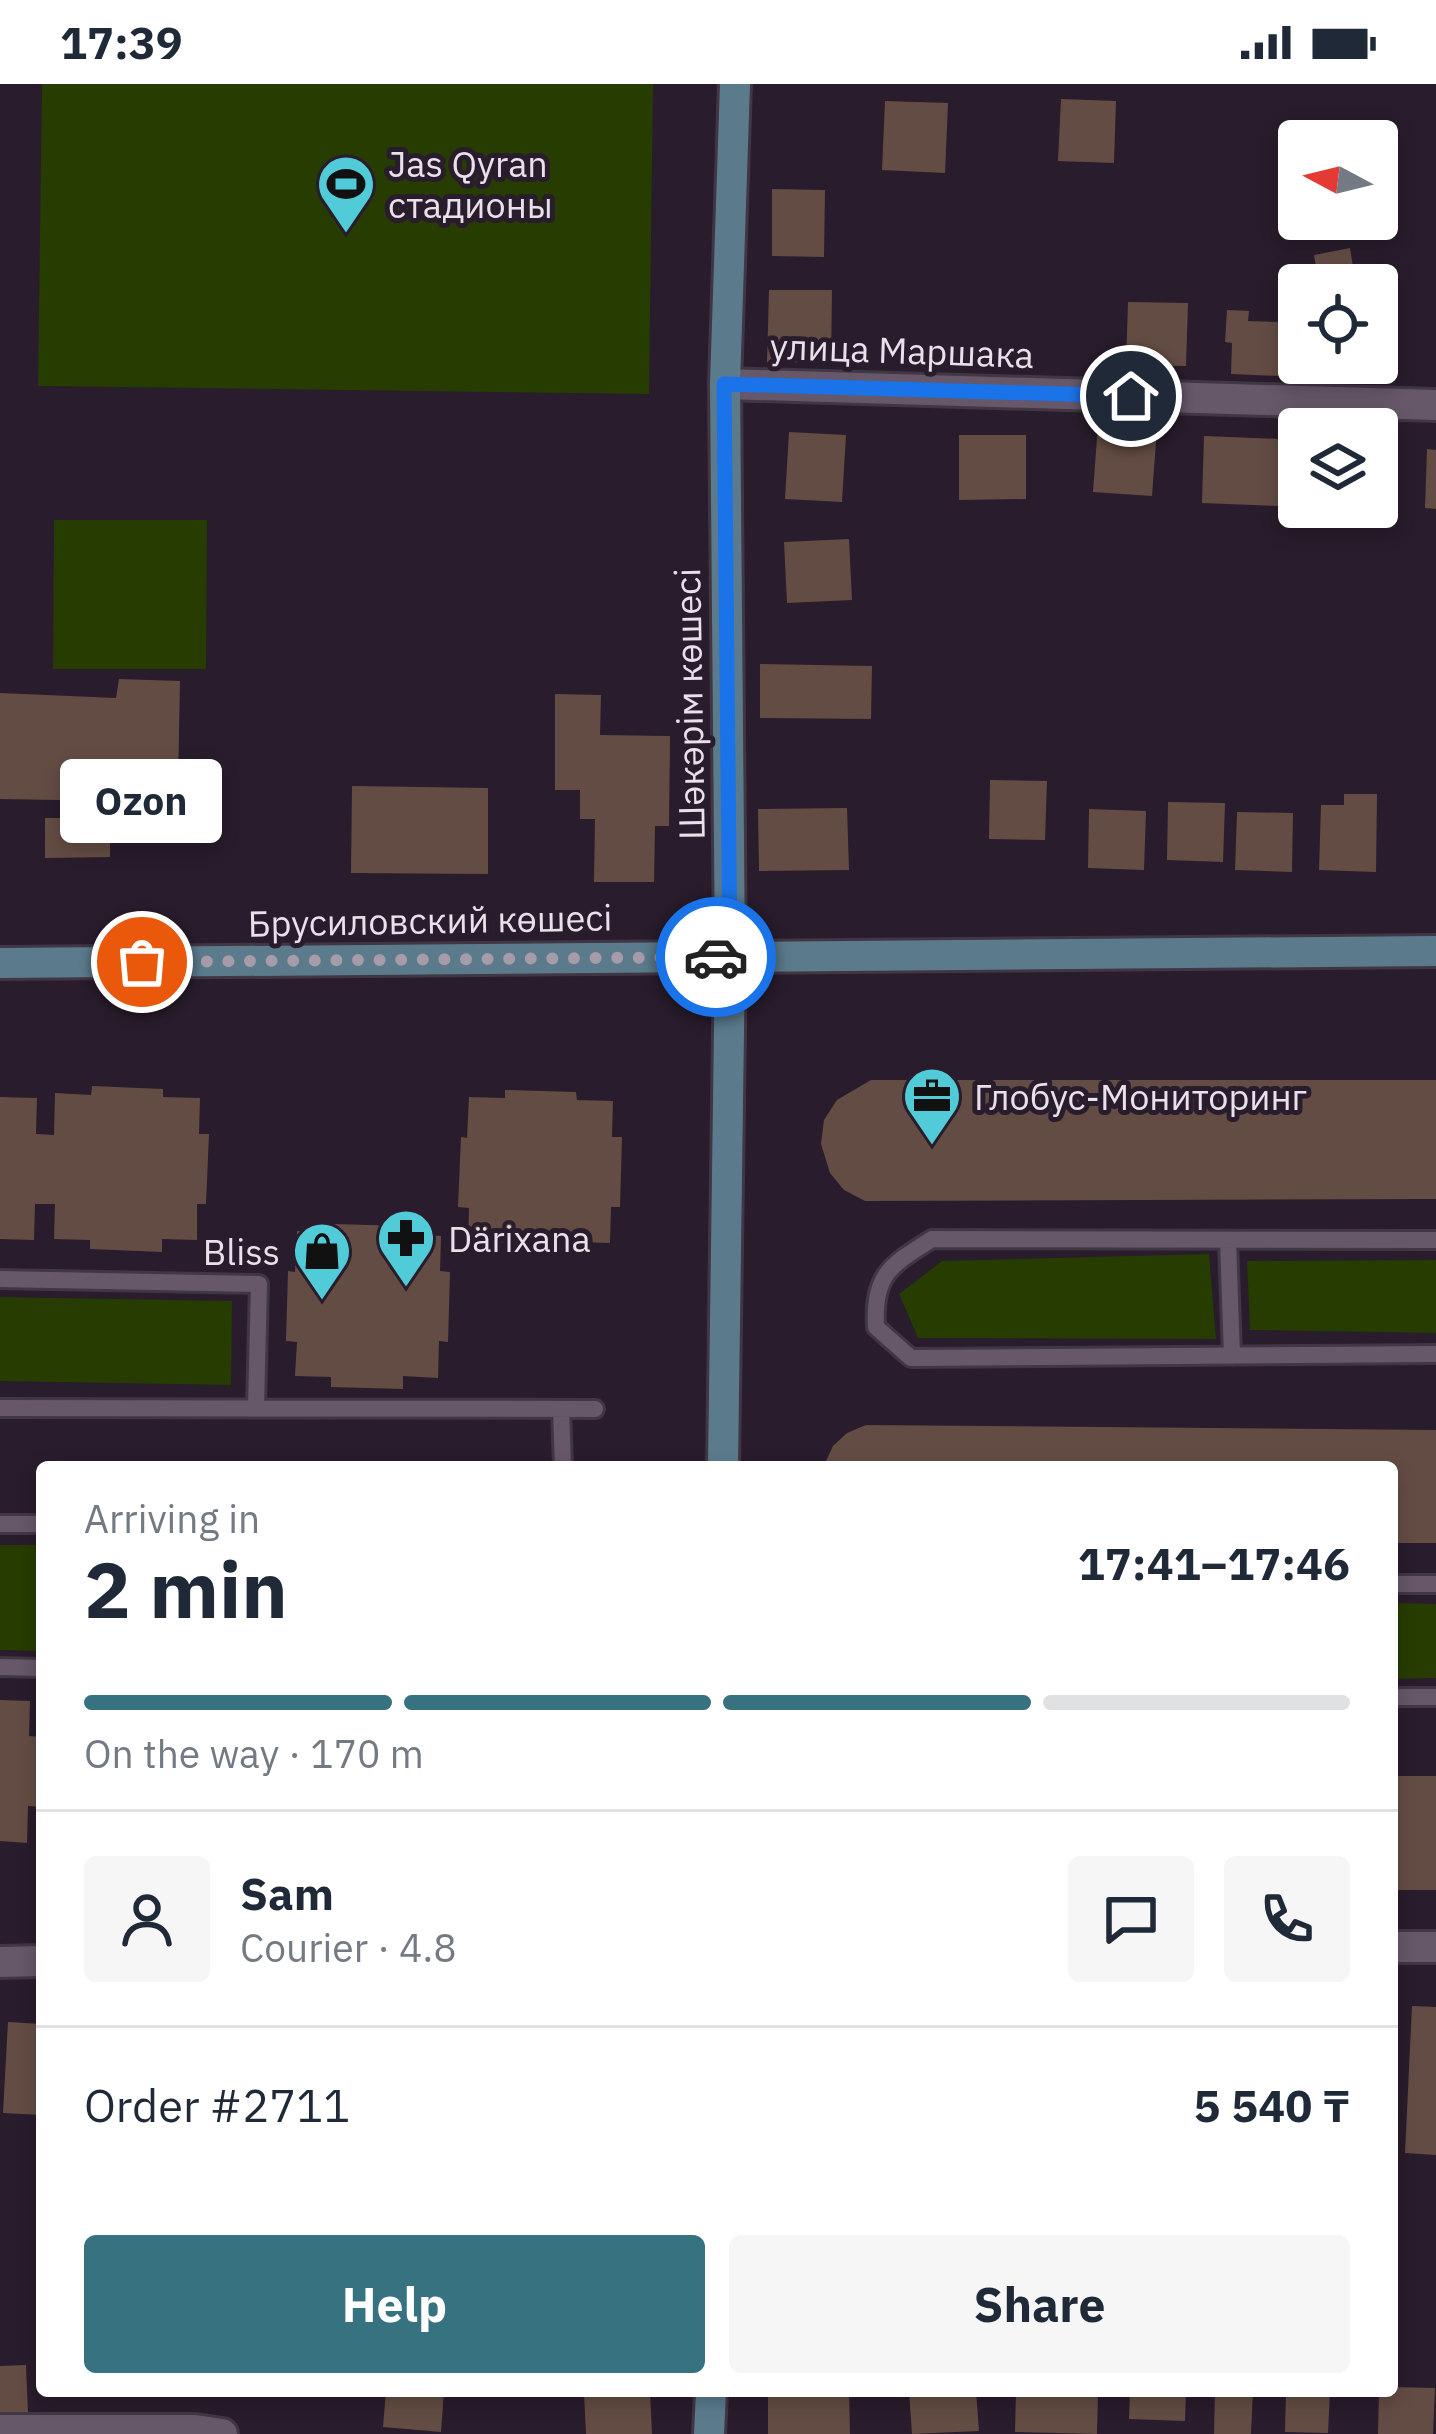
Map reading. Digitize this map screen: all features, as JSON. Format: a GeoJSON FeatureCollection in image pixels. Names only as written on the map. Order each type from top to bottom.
{"type":"FeatureCollection","features":[{"type":"Feature","properties":{"kind":"street","name":"Шәкәрім көшесі"},"geometry":{"type":"LineString","coordinates":[[723,1461],[730,957],[724,384],[735,84]]}},
{"type":"Feature","properties":{"kind":"street","name":"улица Маршака"},"geometry":{"type":"LineString","coordinates":[[724,384],[1436,405]]}},
{"type":"Feature","properties":{"kind":"street","name":"Брусиловский көшесі"},"geometry":{"type":"LineString","coordinates":[[0,963],[1436,951]]}},
{"type":"Feature","properties":{"kind":"street"},"geometry":{"type":"LineString","coordinates":[[1398,1947],[1436,1947]]}},
{"type":"Feature","properties":{"kind":"street"},"geometry":{"type":"LineString","coordinates":[[0,1962],[36,1960]]}},
{"type":"Feature","properties":{"kind":"street"},"geometry":{"type":"LineString","coordinates":[[710,2434],[711,2397]]}},
{"type":"Feature","properties":{"kind":"street"},"geometry":{"type":"LineString","coordinates":[[0,2430],[222,2434]]}},
{"type":"Feature","properties":{"kind":"lane"},"geometry":{"type":"LineString","coordinates":[[1436,1240],[932,1239],[890,1266],[874,1297],[876,1327],[911,1358],[1436,1354]]}},
{"type":"Feature","properties":{"kind":"lane"},"geometry":{"type":"LineString","coordinates":[[1228,1240],[1232,1356]]}},
{"type":"Feature","properties":{"kind":"lane"},"geometry":{"type":"LineString","coordinates":[[0,1279],[259,1284],[256,1408]]}},
{"type":"Feature","properties":{"kind":"lane"},"geometry":{"type":"LineString","coordinates":[[0,1408],[595,1408]]}},
{"type":"Feature","properties":{"kind":"lane"},"geometry":{"type":"LineString","coordinates":[[561,1408],[563,1461]]}},
{"type":"Feature","properties":{"kind":"lane"},"geometry":{"type":"LineString","coordinates":[[0,1524],[36,1524]]}},
{"type":"Feature","properties":{"kind":"lane"},"geometry":{"type":"LineString","coordinates":[[1398,1584],[1436,1584]]}},
{"type":"Feature","properties":{"kind":"lane"},"geometry":{"type":"LineString","coordinates":[[0,1667],[36,1667]]}},
{"type":"Feature","properties":{"kind":"lane"},"geometry":{"type":"LineString","coordinates":[[1398,1697],[1436,1697]]}},
{"type":"Feature","properties":{"kind":"green space","name":"Jas Qyran стадионы"},"geometry":{"type":"Polygon","coordinates":[[[42,84],[653,84],[649,394],[38,386],[42,84]]]}},
{"type":"Feature","properties":{"kind":"green space"},"geometry":{"type":"Polygon","coordinates":[[[54,520],[207,520],[206,669],[53,669],[54,520]]]}},
{"type":"Feature","properties":{"kind":"green space"},"geometry":{"type":"Polygon","coordinates":[[[1209,1254],[1216,1339],[918,1338],[899,1294],[942,1261],[1209,1254]]]}},
{"type":"Feature","properties":{"kind":"green space"},"geometry":{"type":"Polygon","coordinates":[[[1436,1260],[1436,1333],[1250,1330],[1247,1261],[1436,1260]]]}},
{"type":"Feature","properties":{"kind":"green space"},"geometry":{"type":"Polygon","coordinates":[[[0,1297],[232,1301],[231,1385],[0,1381],[0,1297]]]}},
{"type":"Feature","properties":{"kind":"green space"},"geometry":{"type":"Polygon","coordinates":[[[0,1545],[36,1545],[36,1651],[0,1650],[0,1545]]]}},
{"type":"Feature","properties":{"kind":"green space"},"geometry":{"type":"Polygon","coordinates":[[[1398,1603],[1436,1604],[1436,1678],[1398,1679],[1398,1603]]]}},
{"type":"Feature","properties":{"kind":"building"},"geometry":{"type":"Polygon","coordinates":[[[1061,99],[1116,101],[1114,163],[1058,161],[1061,99]]]}},
{"type":"Feature","properties":{"kind":"building"},"geometry":{"type":"Polygon","coordinates":[[[885,101],[948,103],[945,173],[882,170],[885,101]]]}},
{"type":"Feature","properties":{"kind":"building"},"geometry":{"type":"Polygon","coordinates":[[[772,189],[825,190],[824,257],[772,256],[772,189]]]}},
{"type":"Feature","properties":{"kind":"building"},"geometry":{"type":"Polygon","coordinates":[[[1350,248],[1353,264],[1316,264],[1314,255],[1350,248]]]}},
{"type":"Feature","properties":{"kind":"building"},"geometry":{"type":"Polygon","coordinates":[[[769,290],[832,290],[831,363],[767,362],[769,290]]]}},
{"type":"Feature","properties":{"kind":"building"},"geometry":{"type":"Polygon","coordinates":[[[1128,302],[1188,303],[1186,366],[1126,365],[1128,302]]]}},
{"type":"Feature","properties":{"kind":"building"},"geometry":{"type":"Polygon","coordinates":[[[1227,310],[1249,311],[1248,321],[1278,322],[1278,376],[1231,374],[1232,343],[1225,342],[1227,310]]]}},
{"type":"Feature","properties":{"kind":"building"},"geometry":{"type":"Polygon","coordinates":[[[1098,424],[1157,428],[1152,496],[1093,492],[1098,424]]]}},
{"type":"Feature","properties":{"kind":"building"},"geometry":{"type":"Polygon","coordinates":[[[789,432],[846,435],[842,502],[785,499],[789,432]]]}},
{"type":"Feature","properties":{"kind":"building"},"geometry":{"type":"Polygon","coordinates":[[[959,435],[1026,435],[1026,499],[959,500],[959,435]]]}},
{"type":"Feature","properties":{"kind":"building"},"geometry":{"type":"Polygon","coordinates":[[[1204,436],[1278,439],[1278,506],[1202,503],[1204,436]]]}},
{"type":"Feature","properties":{"kind":"building"},"geometry":{"type":"Polygon","coordinates":[[[1427,449],[1436,450],[1436,509],[1425,508],[1427,449]]]}},
{"type":"Feature","properties":{"kind":"building"},"geometry":{"type":"Polygon","coordinates":[[[849,539],[852,600],[787,603],[784,542],[849,539]]]}},
{"type":"Feature","properties":{"kind":"building"},"geometry":{"type":"Polygon","coordinates":[[[760,664],[872,666],[871,719],[760,718],[760,664]]]}},
{"type":"Feature","properties":{"kind":"building"},"geometry":{"type":"Polygon","coordinates":[[[119,679],[180,681],[177,837],[116,836],[117,801],[0,799],[0,693],[116,698],[119,679]]]}},
{"type":"Feature","properties":{"kind":"building"},"geometry":{"type":"Polygon","coordinates":[[[555,694],[601,695],[600,735],[670,736],[669,826],[655,826],[654,882],[594,882],[595,819],[580,819],[580,790],[555,790],[555,694]]]}},
{"type":"Feature","properties":{"kind":"building"},"geometry":{"type":"Polygon","coordinates":[[[990,780],[1047,781],[1045,840],[989,839],[990,780]]]}},
{"type":"Feature","properties":{"kind":"building"},"geometry":{"type":"Polygon","coordinates":[[[352,786],[488,788],[488,874],[351,873],[352,786]]]}},
{"type":"Feature","properties":{"kind":"building"},"geometry":{"type":"Polygon","coordinates":[[[1344,794],[1377,794],[1376,872],[1319,870],[1321,805],[1344,805],[1344,794]]]}},
{"type":"Feature","properties":{"kind":"building"},"geometry":{"type":"Polygon","coordinates":[[[1168,802],[1225,803],[1223,862],[1167,860],[1168,802]]]}},
{"type":"Feature","properties":{"kind":"building"},"geometry":{"type":"Polygon","coordinates":[[[847,808],[849,870],[759,871],[758,809],[847,808]]]}},
{"type":"Feature","properties":{"kind":"building"},"geometry":{"type":"Polygon","coordinates":[[[1089,809],[1146,811],[1144,870],[1088,868],[1089,809]]]}},
{"type":"Feature","properties":{"kind":"building"},"geometry":{"type":"Polygon","coordinates":[[[1237,812],[1293,813],[1292,872],[1235,870],[1237,812]]]}},
{"type":"Feature","properties":{"kind":"building"},"geometry":{"type":"Polygon","coordinates":[[[45,818],[110,818],[110,857],[45,858],[45,818]]]}},
{"type":"Feature","properties":{"kind":"building"},"geometry":{"type":"Polygon","coordinates":[[[871,1080],[1436,1080],[1436,1199],[865,1201],[844,1190],[830,1173],[821,1144],[824,1120],[837,1100],[871,1080]]]}},
{"type":"Feature","properties":{"kind":"building"},"geometry":{"type":"Polygon","coordinates":[[[92,1086],[163,1089],[163,1097],[200,1098],[199,1134],[209,1134],[206,1204],[197,1204],[197,1240],[162,1239],[162,1252],[90,1249],[90,1240],[54,1239],[55,1204],[35,1204],[34,1240],[0,1239],[0,1097],[37,1098],[36,1134],[54,1135],[55,1093],[91,1095],[92,1086]]]}},
{"type":"Feature","properties":{"kind":"building"},"geometry":{"type":"Polygon","coordinates":[[[505,1090],[576,1092],[577,1100],[613,1101],[612,1137],[622,1137],[620,1207],[611,1207],[610,1243],[575,1242],[575,1255],[503,1253],[503,1243],[468,1242],[469,1208],[458,1207],[461,1137],[467,1138],[469,1097],[505,1098],[505,1090]]]}},
{"type":"Feature","properties":{"kind":"building"},"geometry":{"type":"Polygon","coordinates":[[[333,1224],[404,1226],[404,1234],[441,1236],[440,1271],[450,1272],[448,1342],[439,1341],[438,1378],[403,1376],[403,1389],[331,1387],[331,1377],[295,1376],[297,1342],[286,1341],[288,1271],[295,1272],[297,1231],[333,1232],[333,1224]]]}},
{"type":"Feature","properties":{"kind":"building"},"geometry":{"type":"Polygon","coordinates":[[[866,1425],[1436,1430],[1436,1543],[1398,1543],[1398,1461],[826,1461],[847,1433],[866,1425]]]}},
{"type":"Feature","properties":{"kind":"building"},"geometry":{"type":"Polygon","coordinates":[[[0,1700],[30,1701],[29,1736],[36,1737],[36,1807],[28,1806],[27,1843],[0,1841],[0,1700]]]}},
{"type":"Feature","properties":{"kind":"building"},"geometry":{"type":"Polygon","coordinates":[[[1398,1776],[1436,1776],[1436,1890],[1398,1890],[1398,1776]]]}},
{"type":"Feature","properties":{"kind":"building"},"geometry":{"type":"Polygon","coordinates":[[[1412,2006],[1436,2007],[1436,2155],[1405,2153],[1412,2006]]]}},
{"type":"Feature","properties":{"kind":"building"},"geometry":{"type":"Polygon","coordinates":[[[8,2022],[36,2024],[36,2115],[3,2113],[8,2022]]]}},
{"type":"Feature","properties":{"kind":"building"},"geometry":{"type":"Polygon","coordinates":[[[26,2365],[28,2413],[0,2414],[0,2366],[26,2365]]]}},
{"type":"Feature","properties":{"kind":"building"},"geometry":{"type":"Polygon","coordinates":[[[1398,2387],[1435,2388],[1433,2434],[1378,2434],[1379,2397],[1398,2397],[1398,2387]]]}},
{"type":"Feature","properties":{"kind":"building"},"geometry":{"type":"Polygon","coordinates":[[[386,2397],[444,2397],[441,2432],[383,2427],[386,2397]]]}},
{"type":"Feature","properties":{"kind":"building"},"geometry":{"type":"Polygon","coordinates":[[[584,2397],[650,2397],[652,2434],[586,2434],[584,2397]]]}},
{"type":"Feature","properties":{"kind":"building"},"geometry":{"type":"Polygon","coordinates":[[[768,2397],[849,2397],[850,2434],[768,2434],[768,2397]]]}},
{"type":"Feature","properties":{"kind":"building"},"geometry":{"type":"Polygon","coordinates":[[[909,2397],[976,2397],[979,2431],[912,2434],[909,2397]]]}},
{"type":"Feature","properties":{"kind":"building"},"geometry":{"type":"Polygon","coordinates":[[[1016,2397],[1098,2397],[1097,2434],[1015,2432],[1016,2397]]]}},
{"type":"Feature","properties":{"kind":"building"},"geometry":{"type":"Polygon","coordinates":[[[1130,2397],[1186,2397],[1185,2421],[1129,2419],[1130,2397]]]}},
{"type":"Feature","properties":{"kind":"building"},"geometry":{"type":"Polygon","coordinates":[[[1215,2397],[1253,2397],[1251,2434],[1214,2434],[1215,2397]]]}},
{"type":"Feature","properties":{"kind":"building"},"geometry":{"type":"Polygon","coordinates":[[[1286,2397],[1330,2397],[1328,2433],[1285,2432],[1286,2397]]]}},
{"type":"Feature","properties":{"kind":"way so far"},"geometry":{"type":"LineString","coordinates":[[142,962],[716,957]]}},
{"type":"Feature","properties":{"kind":"place","name":"Jas Qyran стадионы"},"geometry":{"type":"Point","coordinates":[346,235]}},
{"type":"Feature","properties":{"kind":"place","name":"Ozon"},"geometry":{"type":"Point","coordinates":[142,962]}},
{"type":"Feature","properties":{"kind":"place","name":"Глобус-Мониторинг"},"geometry":{"type":"Point","coordinates":[932,1147]}},
{"type":"Feature","properties":{"kind":"place","name":"Därixana"},"geometry":{"type":"Point","coordinates":[406,1289]}},
{"type":"Feature","properties":{"kind":"place","name":"Bliss"},"geometry":{"type":"Point","coordinates":[322,1302]}},
{"type":"Feature","properties":{"kind":"route"},"geometry":{"type":"LineString","coordinates":[[716,957],[730,957],[724,384],[1131,396]]}}]}
